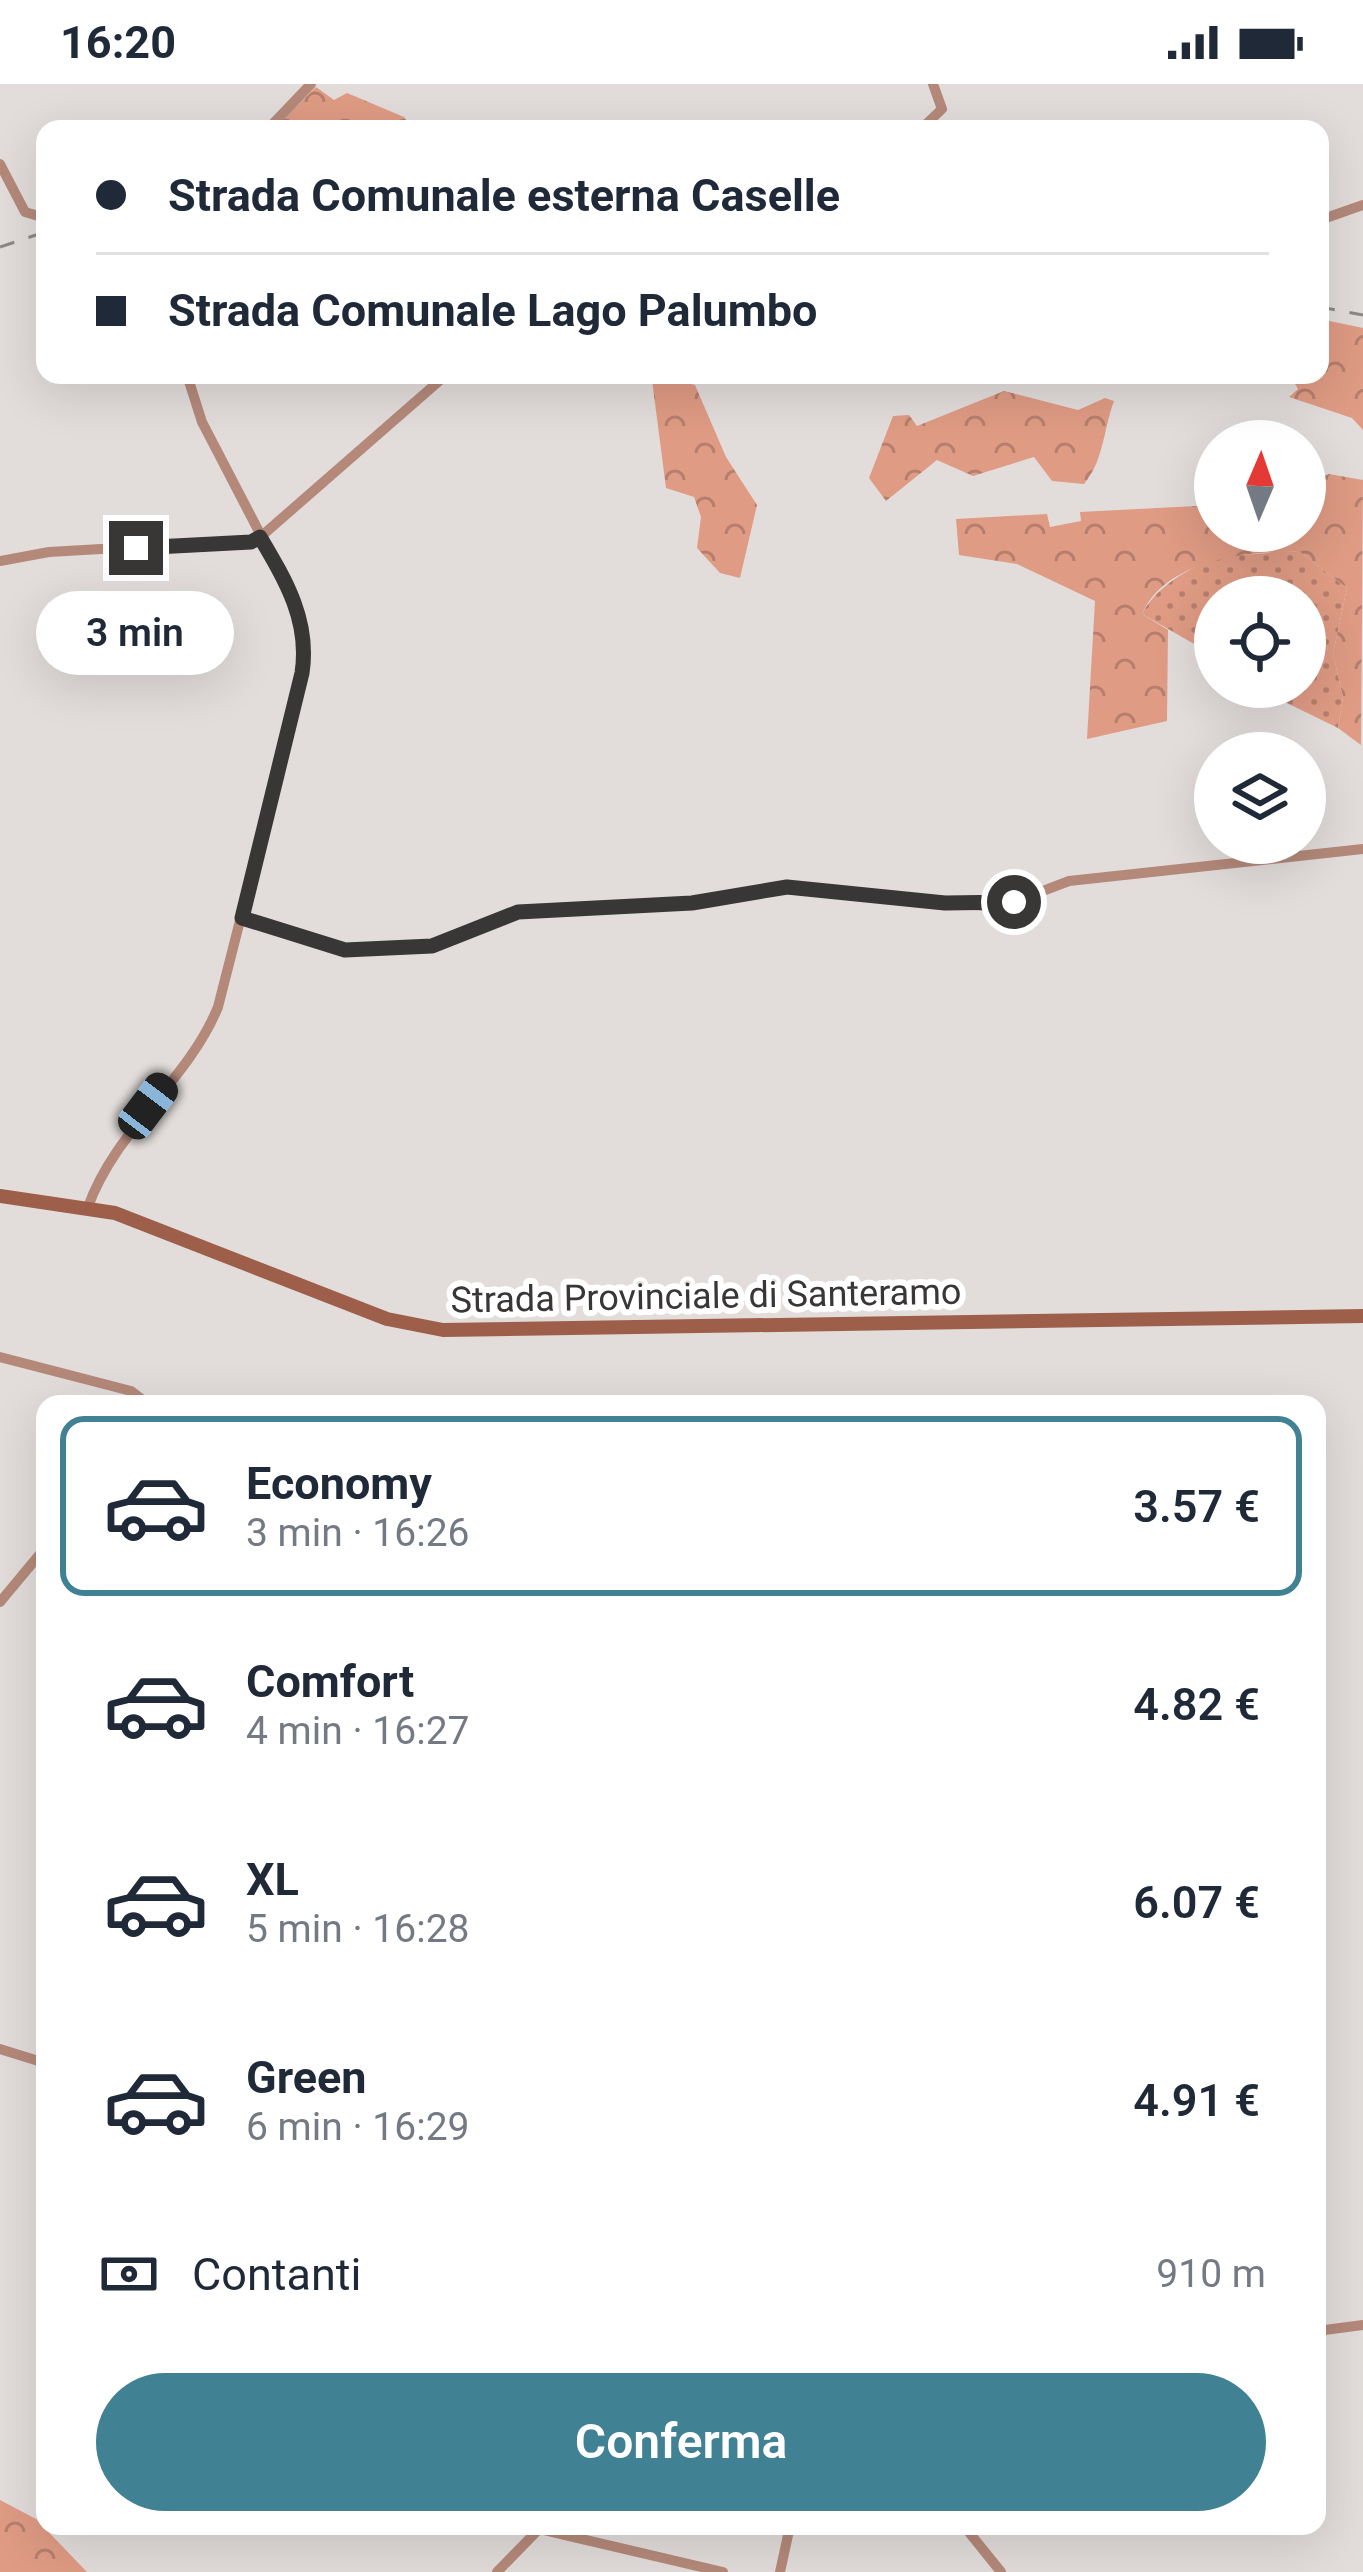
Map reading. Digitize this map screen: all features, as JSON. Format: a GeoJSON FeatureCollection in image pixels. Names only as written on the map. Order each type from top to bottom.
{"type":"FeatureCollection","features":[{"type":"Feature","properties":{"kind":"main road","name":"Strada Provinciale di Santeramo"},"geometry":{"type":"LineString","coordinates":[[0,1196],[88,1207],[387,1319],[443,1330],[1363,1316]]}},
{"type":"Feature","properties":{"kind":"street"},"geometry":{"type":"LineString","coordinates":[[277,120],[311,84]]}},
{"type":"Feature","properties":{"kind":"street"},"geometry":{"type":"LineString","coordinates":[[930,120],[942,110],[933,84]]}},
{"type":"Feature","properties":{"kind":"street"},"geometry":{"type":"LineString","coordinates":[[0,164],[25,212],[36,215]]}},
{"type":"Feature","properties":{"kind":"street"},"geometry":{"type":"LineString","coordinates":[[1329,217],[1363,205]]}},
{"type":"Feature","properties":{"kind":"street"},"geometry":{"type":"LineString","coordinates":[[88,1207],[124,1139],[209,1026],[242,918],[305,650],[294,599],[195,405],[190,384]]}},
{"type":"Feature","properties":{"kind":"street"},"geometry":{"type":"LineString","coordinates":[[0,560],[49,551],[240,543],[260,537],[436,384]]}},
{"type":"Feature","properties":{"kind":"street"},"geometry":{"type":"LineString","coordinates":[[242,918],[328,949],[403,949],[446,942],[506,914],[529,910],[692,903],[787,887],[986,906],[1014,902],[1069,881],[1363,849]]}},
{"type":"Feature","properties":{"kind":"street"},"geometry":{"type":"LineString","coordinates":[[0,1357],[136,1395]]}},
{"type":"Feature","properties":{"kind":"street"},"geometry":{"type":"LineString","coordinates":[[0,1602],[36,1559]]}},
{"type":"Feature","properties":{"kind":"street"},"geometry":{"type":"LineString","coordinates":[[0,2049],[36,2059]]}},
{"type":"Feature","properties":{"kind":"street"},"geometry":{"type":"LineString","coordinates":[[1326,2330],[1363,2325]]}},
{"type":"Feature","properties":{"kind":"street"},"geometry":{"type":"LineString","coordinates":[[496,2572],[533,2535]]}},
{"type":"Feature","properties":{"kind":"street"},"geometry":{"type":"LineString","coordinates":[[565,2535],[722,2572]]}},
{"type":"Feature","properties":{"kind":"street"},"geometry":{"type":"LineString","coordinates":[[779,2572],[788,2535]]}},
{"type":"Feature","properties":{"kind":"street"},"geometry":{"type":"LineString","coordinates":[[971,2535],[1001,2572]]}},
{"type":"Feature","properties":{"kind":"green space"},"geometry":{"type":"Polygon","coordinates":[[[316,87],[334,100],[347,93],[406,120],[283,120],[316,87]]]}},
{"type":"Feature","properties":{"kind":"green space"},"geometry":{"type":"Polygon","coordinates":[[[1329,321],[1363,328],[1363,430],[1352,418],[1289,397],[1298,389],[1295,384],[1329,384],[1329,321]]]}},
{"type":"Feature","properties":{"kind":"green space"},"geometry":{"type":"Polygon","coordinates":[[[653,384],[692,384],[726,457],[757,505],[740,578],[720,573],[697,548],[701,517],[694,497],[666,488],[653,384]]]}},
{"type":"Feature","properties":{"kind":"green space"},"geometry":{"type":"Polygon","coordinates":[[[1004,391],[1078,410],[1105,398],[1114,401],[1099,455],[1084,484],[1052,481],[1034,457],[973,476],[937,460],[886,501],[869,478],[893,416],[909,415],[917,426],[1004,391]]]}},
{"type":"Feature","properties":{"kind":"green space"},"geometry":{"type":"Polygon","coordinates":[[[1326,475],[1363,480],[1361,745],[1338,728],[1343,697],[1333,654],[1347,588],[1300,552],[1326,552],[1326,475]]]}},
{"type":"Feature","properties":{"kind":"green space"},"geometry":{"type":"Polygon","coordinates":[[[1194,506],[1194,552],[1300,552],[1234,556],[1169,581],[1142,614],[1168,630],[1167,721],[1087,739],[1095,601],[1017,564],[959,555],[956,519],[1047,514],[1050,527],[1081,521],[1080,512],[1194,506]]]}},
{"type":"Feature","properties":{"kind":"green space"},"geometry":{"type":"Polygon","coordinates":[[[1300,552],[1347,588],[1333,654],[1343,697],[1338,728],[1297,708],[1326,708],[1326,576],[1194,576],[1194,644],[1142,614],[1164,587],[1197,566],[1226,556],[1300,552]]]}},
{"type":"Feature","properties":{"kind":"green space"},"geometry":{"type":"Polygon","coordinates":[[[0,2500],[36,2519],[36,2535],[51,2535],[87,2572],[0,2572],[0,2500]]]}},
{"type":"Feature","properties":{"kind":"railway"},"geometry":{"type":"LineString","coordinates":[[0,247],[36,235]]}},
{"type":"Feature","properties":{"kind":"railway"},"geometry":{"type":"LineString","coordinates":[[1329,309],[1363,315]]}},
{"type":"Feature","properties":{"kind":"route"},"geometry":{"type":"LineString","coordinates":[[136,548],[251,542],[260,537],[299,613],[305,639],[302,673],[242,918],[328,949],[403,949],[446,942],[506,914],[529,910],[581,912],[692,903],[787,887],[986,906],[1014,902]]}}]}
